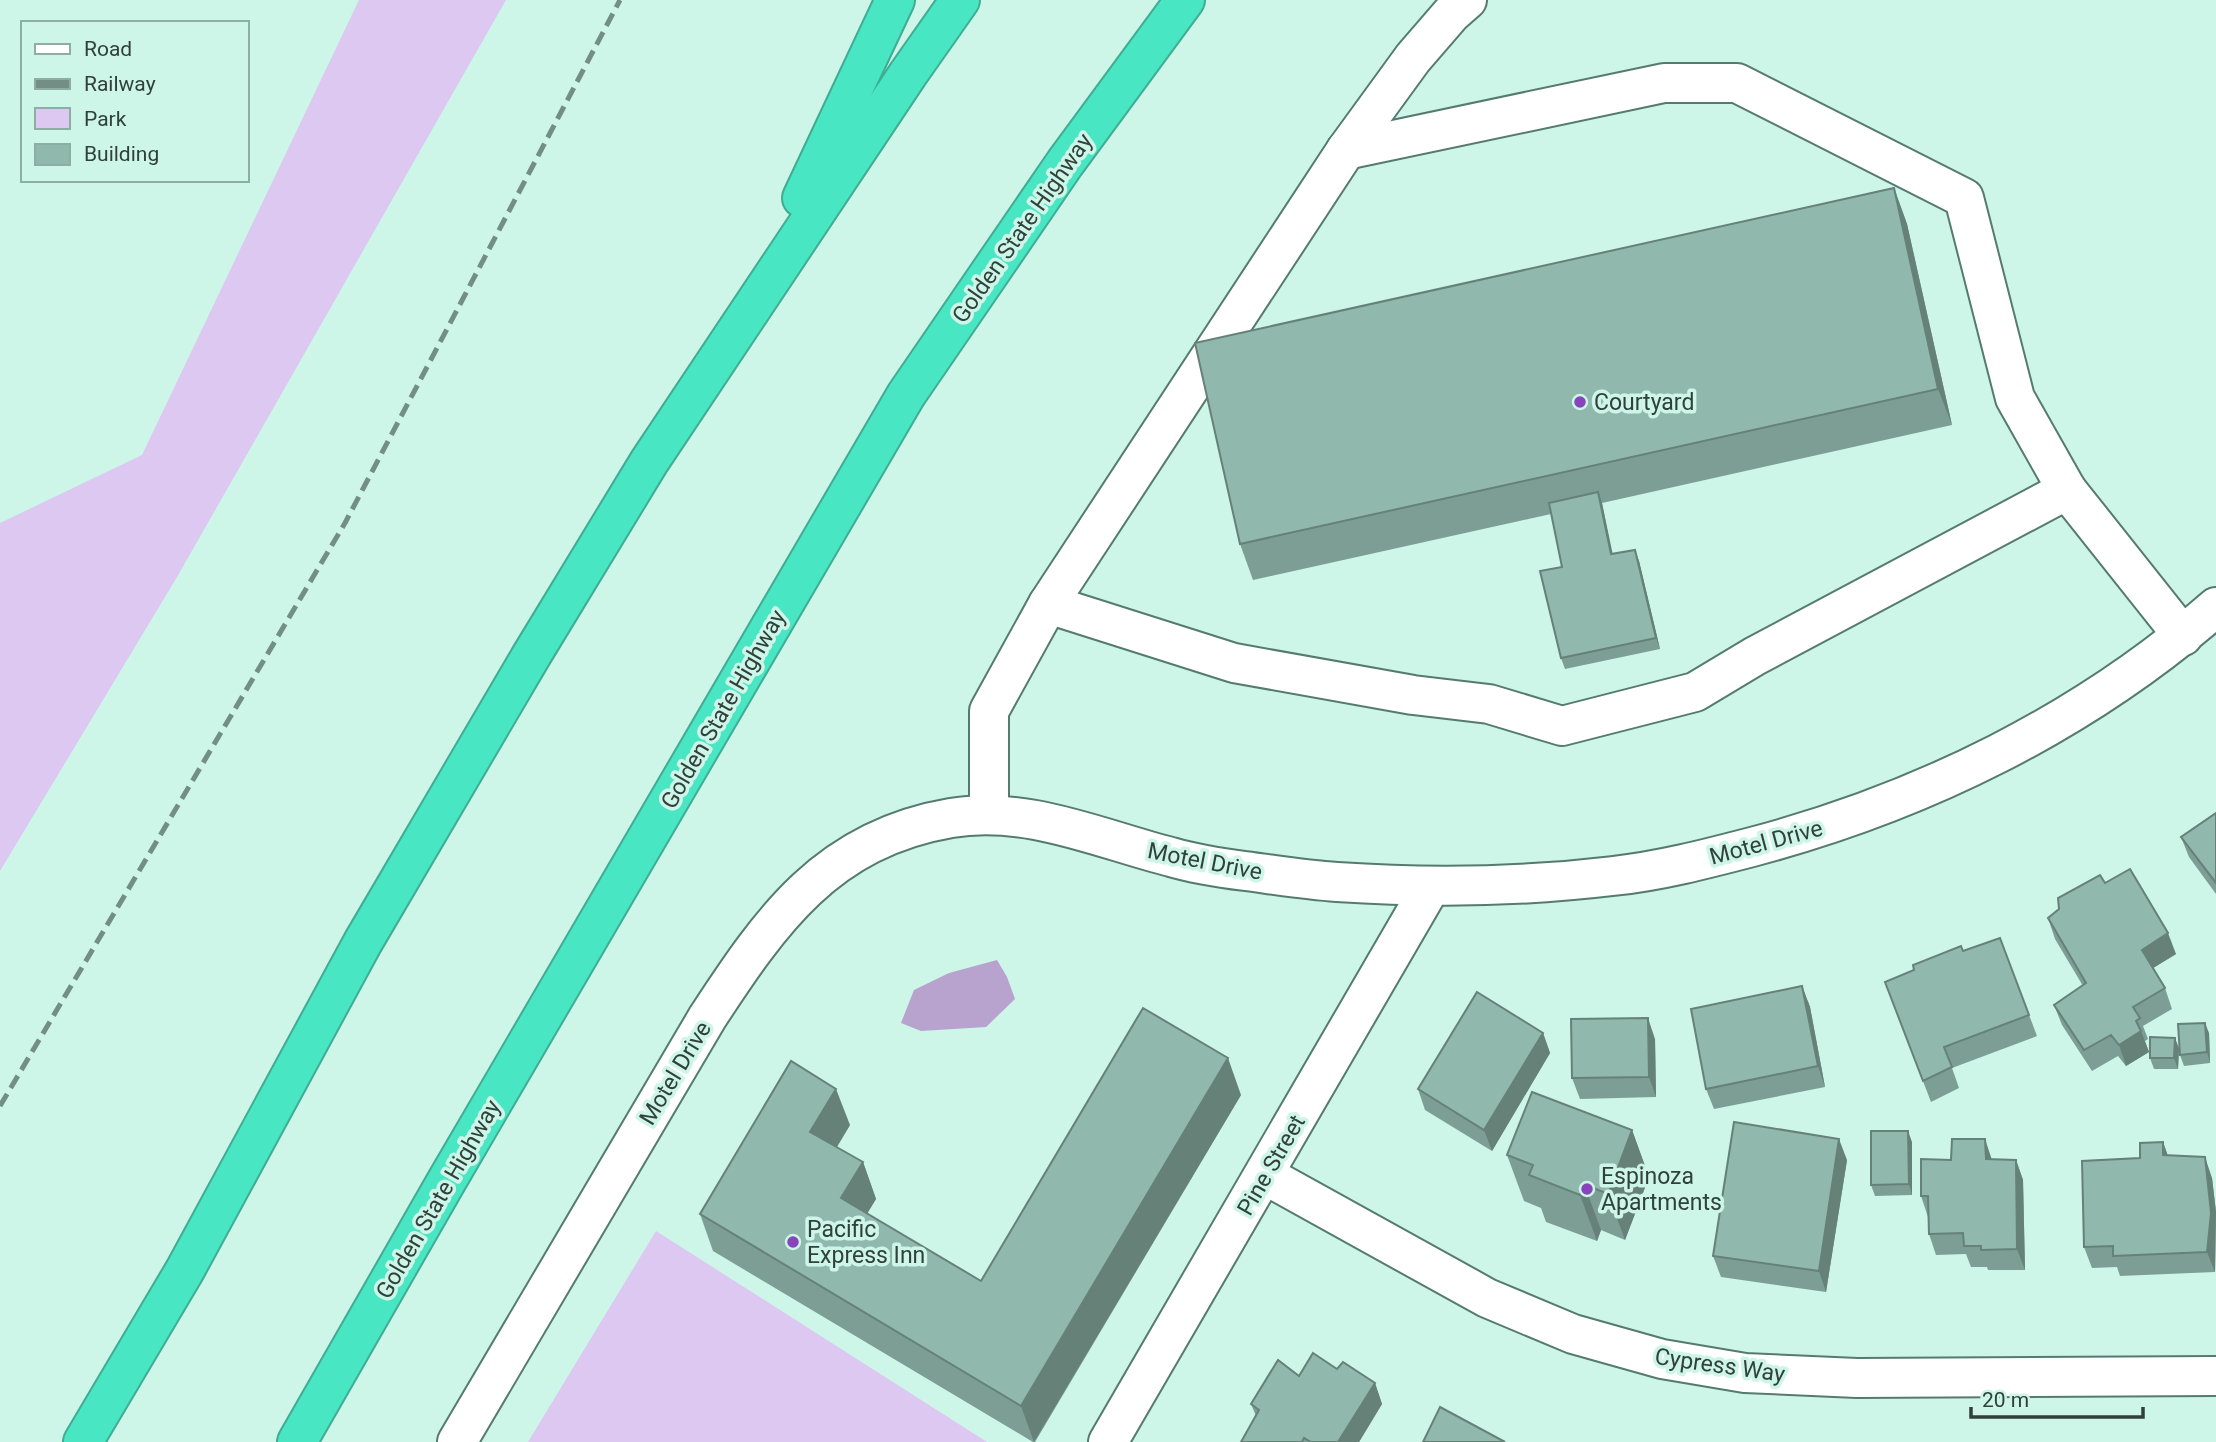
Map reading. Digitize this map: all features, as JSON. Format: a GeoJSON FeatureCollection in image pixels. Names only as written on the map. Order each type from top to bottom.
{"type":"FeatureCollection","features":[{"type":"Feature","properties":{"kind":"highway"},"geometry":{"type":"LineString","coordinates":[[748,313],[895,0]]}},
{"type":"Feature","properties":{"kind":"highway"},"geometry":{"type":"LineString","coordinates":[[83,1442],[185,1270],[363,942],[531,656],[649,462],[960,0]]}},
{"type":"Feature","properties":{"kind":"highway","name":"Golden State Highway"},"geometry":{"type":"LineString","coordinates":[[297,1442],[906,395],[1065,163],[1182,8]]}},
{"type":"Feature","properties":{"kind":"street"},"geometry":{"type":"LineString","coordinates":[[989,815],[989,711],[1048,604],[1346,150],[1413,58],[1467,0]]}},
{"type":"Feature","properties":{"kind":"street"},"geometry":{"type":"LineString","coordinates":[[1346,150],[1664,83],[1737,83],[1964,198],[2015,398],[2067,490],[2183,636]]}},
{"type":"Feature","properties":{"kind":"street"},"geometry":{"type":"LineString","coordinates":[[1048,604],[1234,663],[1413,695],[1489,705],[1562,726],[1695,692],[1755,656],[2067,490]]}},
{"type":"Feature","properties":{"kind":"street","name":"Motel Drive"},"geometry":{"type":"LineString","coordinates":[[457,1442],[707,1018],[741,966],[777,917],[808,885],[883,838],[939,820],[989,815],[1063,826],[1174,858],[1237,870],[1333,882],[1431,886],[1541,883],[1616,876],[1712,858],[1833,824],[1898,800],[2018,743],[2075,712],[2130,676],[2216,607]]}},
{"type":"Feature","properties":{"kind":"street","name":"Pine Street"},"geometry":{"type":"LineString","coordinates":[[1108,1442],[1431,886]]}},
{"type":"Feature","properties":{"kind":"street","name":"Cypress Way"},"geometry":{"type":"LineString","coordinates":[[1265,1175],[1487,1298],[1573,1334],[1662,1359],[1745,1373],[1857,1378],[2216,1376]]}},
{"type":"Feature","properties":{"kind":"green space"},"geometry":{"type":"Polygon","coordinates":[[[359,0],[506,0],[177,577],[0,871],[0,523],[142,455],[359,0]]]}},
{"type":"Feature","properties":{"kind":"green space"},"geometry":{"type":"Polygon","coordinates":[[[656,1231],[987,1442],[528,1442],[656,1231]]]}},
{"type":"Feature","properties":{"kind":"shaded area"},"geometry":{"type":"Polygon","coordinates":[[[997,960],[1015,999],[986,1027],[921,1031],[901,1023],[914,990],[949,973],[997,960]]]}},
{"type":"Feature","properties":{"kind":"building","name":"Courtyard"},"geometry":{"type":"Polygon","coordinates":[[[1894,188],[1938,389],[1240,544],[1195,343],[1894,188]]]}},
{"type":"Feature","properties":{"kind":"building"},"geometry":{"type":"Polygon","coordinates":[[[1598,492],[1611,554],[1635,550],[1656,638],[1561,658],[1540,571],[1562,567],[1549,503],[1598,492]]]}},
{"type":"Feature","properties":{"kind":"building"},"geometry":{"type":"Polygon","coordinates":[[[2216,813],[2216,883],[2181,837],[2216,813]]]}},
{"type":"Feature","properties":{"kind":"building"},"geometry":{"type":"Polygon","coordinates":[[[2130,869],[2168,933],[2142,950],[2165,988],[2133,1007],[2140,1018],[2136,1021],[2141,1031],[2119,1045],[2111,1035],[2084,1050],[2054,1005],[2086,983],[2048,918],[2059,909],[2058,898],[2100,875],[2105,883],[2130,869]]]}},
{"type":"Feature","properties":{"kind":"building"},"geometry":{"type":"Polygon","coordinates":[[[2000,938],[2029,1015],[1944,1047],[1952,1067],[1923,1081],[1885,982],[1914,970],[1913,965],[1961,946],[1963,951],[2000,938]]]}},
{"type":"Feature","properties":{"kind":"building"},"geometry":{"type":"Polygon","coordinates":[[[1802,986],[1818,1066],[1706,1089],[1691,1009],[1802,986]]]}},
{"type":"Feature","properties":{"kind":"building"},"geometry":{"type":"Polygon","coordinates":[[[1477,992],[1543,1033],[1484,1130],[1418,1089],[1477,992]]]}},
{"type":"Feature","properties":{"kind":"building","name":"Pacific Express Inn"},"geometry":{"type":"Polygon","coordinates":[[[1143,1008],[1228,1058],[1021,1406],[700,1214],[791,1061],[836,1089],[810,1132],[863,1162],[841,1198],[981,1281],[1143,1008]]]}},
{"type":"Feature","properties":{"kind":"building"},"geometry":{"type":"Polygon","coordinates":[[[1648,1018],[1649,1077],[1572,1078],[1571,1019],[1648,1018]]]}},
{"type":"Feature","properties":{"kind":"building"},"geometry":{"type":"Polygon","coordinates":[[[2205,1023],[2207,1052],[2180,1055],[2178,1024],[2205,1023]]]}},
{"type":"Feature","properties":{"kind":"building"},"geometry":{"type":"Polygon","coordinates":[[[2150,1037],[2175,1038],[2174,1058],[2150,1058],[2150,1037]]]}},
{"type":"Feature","properties":{"kind":"building"},"geometry":{"type":"Polygon","coordinates":[[[1532,1092],[1632,1130],[1608,1194],[1584,1184],[1580,1195],[1529,1175],[1533,1165],[1507,1155],[1532,1092]]]}},
{"type":"Feature","properties":{"kind":"building"},"geometry":{"type":"Polygon","coordinates":[[[1734,1122],[1839,1139],[1819,1271],[1713,1256],[1734,1122]]]}},
{"type":"Feature","properties":{"kind":"building"},"geometry":{"type":"Polygon","coordinates":[[[1871,1131],[1908,1131],[1909,1184],[1871,1185],[1871,1131]]]}},
{"type":"Feature","properties":{"kind":"building"},"geometry":{"type":"Polygon","coordinates":[[[1952,1139],[1985,1139],[1986,1159],[2016,1160],[2017,1249],[1981,1250],[1981,1246],[1964,1246],[1963,1233],[1929,1234],[1928,1196],[1921,1196],[1921,1159],[1951,1160],[1952,1139]]]}},
{"type":"Feature","properties":{"kind":"building"},"geometry":{"type":"Polygon","coordinates":[[[2163,1142],[2163,1155],[2205,1157],[2211,1213],[2207,1252],[2113,1256],[2113,1246],[2084,1247],[2082,1161],[2140,1158],[2140,1143],[2163,1142]]]}},
{"type":"Feature","properties":{"kind":"building"},"geometry":{"type":"Polygon","coordinates":[[[1313,1353],[1337,1369],[1343,1362],[1375,1383],[1338,1442],[1311,1442],[1304,1438],[1302,1442],[1241,1442],[1259,1410],[1251,1404],[1278,1360],[1299,1376],[1313,1353]]]}},
{"type":"Feature","properties":{"kind":"building"},"geometry":{"type":"Polygon","coordinates":[[[1440,1407],[1505,1442],[1423,1442],[1440,1407]]]}},
{"type":"Feature","properties":{"kind":"railway"},"geometry":{"type":"LineString","coordinates":[[0,1106],[345,523],[620,0]]}},
{"type":"Feature","properties":{"kind":"place","name":"Courtyard"},"geometry":{"type":"Point","coordinates":[1580,402]}},
{"type":"Feature","properties":{"kind":"place","name":"Espinoza Apartments"},"geometry":{"type":"Point","coordinates":[1587,1189]}},
{"type":"Feature","properties":{"kind":"place","name":"Pacific Express Inn"},"geometry":{"type":"Point","coordinates":[793,1242]}}]}
